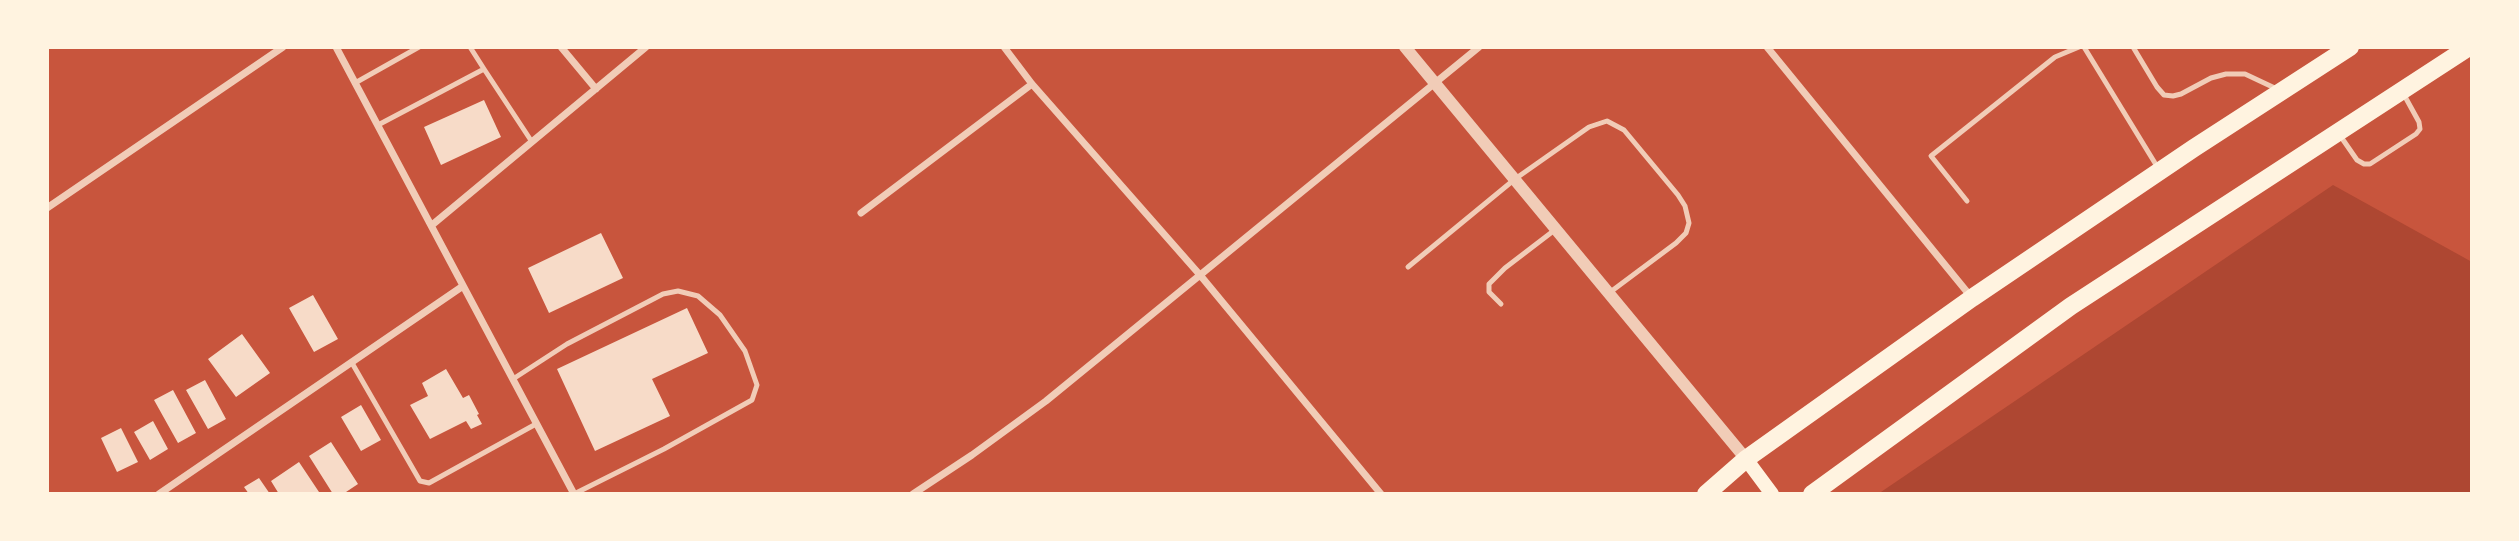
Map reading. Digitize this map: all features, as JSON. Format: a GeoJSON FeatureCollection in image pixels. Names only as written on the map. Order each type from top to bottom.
{"type":"FeatureCollection","features":[{"type":"Feature","properties":{"kind":"highway"},"geometry":{"type":"LineString","coordinates":[[1706,494],[1745,459],[1972,298],[2160,170],[2350,47]]}},
{"type":"Feature","properties":{"kind":"highway"},"geometry":{"type":"LineString","coordinates":[[1812,494],[2071,306],[2469,47]]}},
{"type":"Feature","properties":{"kind":"main road"},"geometry":{"type":"LineString","coordinates":[[1745,459],[1772,494]]}},
{"type":"Feature","properties":{"kind":"street"},"geometry":{"type":"LineString","coordinates":[[47,208],[283,47]]}},
{"type":"Feature","properties":{"kind":"street"},"geometry":{"type":"LineString","coordinates":[[336,47],[574,494]]}},
{"type":"Feature","properties":{"kind":"street"},"geometry":{"type":"LineString","coordinates":[[561,47],[596,89]]}},
{"type":"Feature","properties":{"kind":"street"},"geometry":{"type":"LineString","coordinates":[[432,225],[458,200],[646,47]]}},
{"type":"Feature","properties":{"kind":"street"},"geometry":{"type":"LineString","coordinates":[[1004,47],[1032,84],[1200,275],[1381,494]]}},
{"type":"Feature","properties":{"kind":"street"},"geometry":{"type":"LineString","coordinates":[[1405,47],[1745,459]]}},
{"type":"Feature","properties":{"kind":"street"},"geometry":{"type":"LineString","coordinates":[[913,494],[1046,401],[1479,47]]}},
{"type":"Feature","properties":{"kind":"street"},"geometry":{"type":"LineString","coordinates":[[1767,47],[1972,298]]}},
{"type":"Feature","properties":{"kind":"street"},"geometry":{"type":"LineString","coordinates":[[861,213],[1032,84]]}},
{"type":"Feature","properties":{"kind":"street"},"geometry":{"type":"LineString","coordinates":[[159,494],[463,286]]}},
{"type":"Feature","properties":{"kind":"lane"},"geometry":{"type":"LineString","coordinates":[[355,83],[419,47]]}},
{"type":"Feature","properties":{"kind":"lane"},"geometry":{"type":"LineString","coordinates":[[470,47],[532,142]]}},
{"type":"Feature","properties":{"kind":"lane"},"geometry":{"type":"LineString","coordinates":[[1967,201],[1931,156],[2055,57],[2078,47]]}},
{"type":"Feature","properties":{"kind":"lane"},"geometry":{"type":"LineString","coordinates":[[2084,47],[2160,170]]}},
{"type":"Feature","properties":{"kind":"lane"},"geometry":{"type":"LineString","coordinates":[[2133,47],[2164,94],[2181,94],[2211,78],[2226,74],[2245,74],[2282,91]]}},
{"type":"Feature","properties":{"kind":"lane"},"geometry":{"type":"LineString","coordinates":[[378,125],[484,69]]}},
{"type":"Feature","properties":{"kind":"lane"},"geometry":{"type":"LineString","coordinates":[[2337,131],[2357,160],[2370,164],[2420,129],[2402,90]]}},
{"type":"Feature","properties":{"kind":"lane"},"geometry":{"type":"LineString","coordinates":[[1408,267],[1515,179],[1598,123],[1607,121],[1618,125],[1638,146],[1685,206],[1689,217],[1688,228],[1676,243],[1609,293]]}},
{"type":"Feature","properties":{"kind":"lane"},"geometry":{"type":"LineString","coordinates":[[1501,304],[1489,292],[1489,284],[1505,268],[1556,229]]}},
{"type":"Feature","properties":{"kind":"lane"},"geometry":{"type":"LineString","coordinates":[[513,379],[568,344],[663,293],[678,291],[698,296],[720,315],[745,351],[757,385],[752,400],[664,449],[574,494]]}},
{"type":"Feature","properties":{"kind":"lane"},"geometry":{"type":"LineString","coordinates":[[352,363],[420,481],[429,483],[536,424]]}},
{"type":"Feature","properties":{"kind":"shaded area"},"geometry":{"type":"Polygon","coordinates":[[[2333,185],[2472,262],[2472,494],[1878,494],[2333,185]]]}},
{"type":"Feature","properties":{"kind":"building"},"geometry":{"type":"Polygon","coordinates":[[[484,100],[501,137],[441,165],[424,127],[484,100]]]}},
{"type":"Feature","properties":{"kind":"building"},"geometry":{"type":"Polygon","coordinates":[[[601,233],[623,278],[549,313],[528,268],[601,233]]]}},
{"type":"Feature","properties":{"kind":"building"},"geometry":{"type":"Polygon","coordinates":[[[313,295],[338,339],[314,352],[289,308],[313,295]]]}},
{"type":"Feature","properties":{"kind":"building"},"geometry":{"type":"Polygon","coordinates":[[[687,308],[708,353],[652,379],[670,416],[595,451],[557,369],[687,308]]]}},
{"type":"Feature","properties":{"kind":"building"},"geometry":{"type":"Polygon","coordinates":[[[242,334],[270,373],[236,397],[208,359],[242,334]]]}},
{"type":"Feature","properties":{"kind":"building"},"geometry":{"type":"Polygon","coordinates":[[[446,369],[463,398],[469,395],[482,424],[471,429],[466,421],[430,439],[410,405],[428,396],[422,383],[446,369]]]}},
{"type":"Feature","properties":{"kind":"building"},"geometry":{"type":"Polygon","coordinates":[[[205,380],[226,419],[208,429],[186,390],[205,380]]]}},
{"type":"Feature","properties":{"kind":"building"},"geometry":{"type":"Polygon","coordinates":[[[173,390],[196,433],[178,443],[154,400],[173,390]]]}},
{"type":"Feature","properties":{"kind":"building"},"geometry":{"type":"Polygon","coordinates":[[[361,405],[381,440],[361,451],[341,417],[361,405]]]}},
{"type":"Feature","properties":{"kind":"building"},"geometry":{"type":"Polygon","coordinates":[[[153,421],[168,449],[150,460],[134,432],[153,421]]]}},
{"type":"Feature","properties":{"kind":"building"},"geometry":{"type":"Polygon","coordinates":[[[121,428],[138,462],[117,472],[101,438],[121,428]]]}},
{"type":"Feature","properties":{"kind":"building"},"geometry":{"type":"Polygon","coordinates":[[[331,442],[358,484],[343,494],[333,494],[309,456],[331,442]]]}},
{"type":"Feature","properties":{"kind":"building"},"geometry":{"type":"Polygon","coordinates":[[[299,462],[319,492],[279,494],[271,481],[299,462]]]}},
{"type":"Feature","properties":{"kind":"building"},"geometry":{"type":"Polygon","coordinates":[[[259,478],[270,494],[249,494],[244,487],[259,478]]]}}]}
